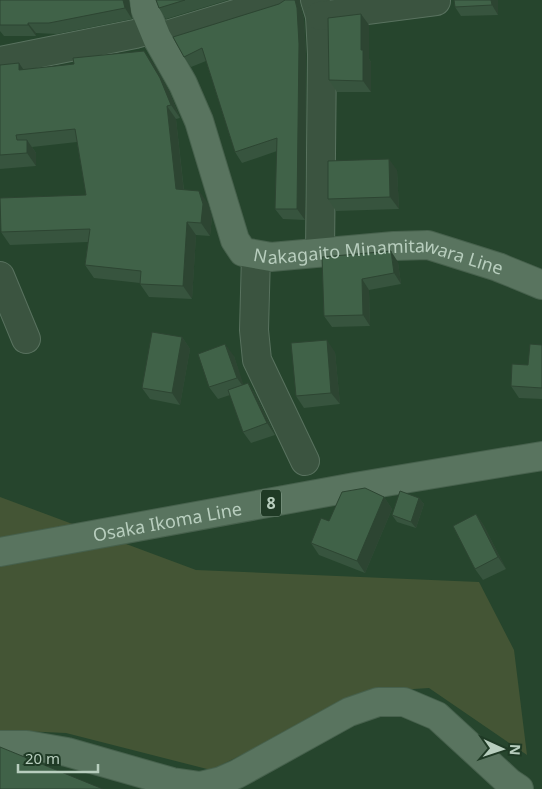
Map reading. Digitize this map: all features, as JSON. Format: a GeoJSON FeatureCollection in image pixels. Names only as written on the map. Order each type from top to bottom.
{"type":"FeatureCollection","features":[{"type":"Feature","properties":{"kind":"main road","name":"Nakagaito Minamitawara Line"},"geometry":{"type":"LineString","coordinates":[[144,0],[145,8],[155,33],[183,84],[199,121],[235,240],[243,252],[271,257],[394,246],[428,245],[498,267],[542,285]]}},
{"type":"Feature","properties":{"kind":"main road","name":"Osaka Ikoma Line"},"geometry":{"type":"LineString","coordinates":[[0,552],[355,487],[542,456]]}},
{"type":"Feature","properties":{"kind":"main road"},"geometry":{"type":"LineString","coordinates":[[0,745],[27,744],[67,752],[172,782],[200,786],[221,782],[349,712],[378,702],[404,702],[437,716],[510,783],[519,789]]}},
{"type":"Feature","properties":{"kind":"street"},"geometry":{"type":"LineString","coordinates":[[0,62],[135,34],[155,33],[281,0]]}},
{"type":"Feature","properties":{"kind":"street"},"geometry":{"type":"LineString","coordinates":[[320,252],[322,54],[318,8],[436,0]]}},
{"type":"Feature","properties":{"kind":"street"},"geometry":{"type":"LineString","coordinates":[[256,255],[254,330],[257,360],[305,461]]}},
{"type":"Feature","properties":{"kind":"street"},"geometry":{"type":"LineString","coordinates":[[0,276],[26,339]]}},
{"type":"Feature","properties":{"kind":"green space"},"geometry":{"type":"Polygon","coordinates":[[[0,497],[196,570],[479,582],[514,650],[527,755],[429,688],[368,692],[211,770],[66,733],[0,730],[0,497]]]}},
{"type":"Feature","properties":{"kind":"building"},"geometry":{"type":"Polygon","coordinates":[[[0,0],[123,0],[125,8],[49,23],[0,25],[0,0]]]}},
{"type":"Feature","properties":{"kind":"building"},"geometry":{"type":"Polygon","coordinates":[[[156,0],[185,0],[159,8],[156,0]]]}},
{"type":"Feature","properties":{"kind":"building"},"geometry":{"type":"Polygon","coordinates":[[[285,0],[295,0],[297,8],[299,44],[297,209],[275,209],[277,138],[235,152],[202,48],[184,57],[173,37],[279,4],[285,0]]]}},
{"type":"Feature","properties":{"kind":"building"},"geometry":{"type":"Polygon","coordinates":[[[454,0],[491,0],[492,5],[455,7],[454,0]]]}},
{"type":"Feature","properties":{"kind":"building"},"geometry":{"type":"Polygon","coordinates":[[[361,14],[363,81],[329,80],[328,18],[361,14]]]}},
{"type":"Feature","properties":{"kind":"building"},"geometry":{"type":"Polygon","coordinates":[[[144,51],[160,78],[171,105],[167,106],[176,189],[199,191],[203,204],[201,223],[187,222],[183,286],[140,284],[141,271],[85,265],[90,229],[1,232],[0,198],[86,195],[75,129],[16,135],[17,140],[27,140],[27,153],[0,155],[0,65],[19,63],[19,70],[74,64],[73,58],[144,51]]]}},
{"type":"Feature","properties":{"kind":"building"},"geometry":{"type":"Polygon","coordinates":[[[389,159],[390,197],[328,199],[328,161],[389,159]]]}},
{"type":"Feature","properties":{"kind":"building"},"geometry":{"type":"Polygon","coordinates":[[[391,251],[394,273],[362,279],[363,315],[324,316],[322,257],[391,251]]]}},
{"type":"Feature","properties":{"kind":"building"},"geometry":{"type":"Polygon","coordinates":[[[152,332],[182,337],[172,393],[142,388],[152,332]]]}},
{"type":"Feature","properties":{"kind":"building"},"geometry":{"type":"Polygon","coordinates":[[[327,340],[331,393],[296,396],[291,343],[327,340]]]}},
{"type":"Feature","properties":{"kind":"building"},"geometry":{"type":"Polygon","coordinates":[[[225,344],[237,378],[209,387],[198,354],[225,344]]]}},
{"type":"Feature","properties":{"kind":"building"},"geometry":{"type":"Polygon","coordinates":[[[530,344],[542,345],[542,388],[511,386],[512,364],[528,365],[530,344]]]}},
{"type":"Feature","properties":{"kind":"building"},"geometry":{"type":"Polygon","coordinates":[[[248,383],[267,423],[243,432],[228,390],[248,383]]]}},
{"type":"Feature","properties":{"kind":"building"},"geometry":{"type":"Polygon","coordinates":[[[365,488],[384,497],[357,561],[311,543],[321,518],[329,521],[342,492],[365,488]]]}},
{"type":"Feature","properties":{"kind":"building"},"geometry":{"type":"Polygon","coordinates":[[[400,491],[419,498],[411,522],[392,515],[400,491]]]}},
{"type":"Feature","properties":{"kind":"building"},"geometry":{"type":"Polygon","coordinates":[[[476,514],[498,557],[475,569],[453,526],[476,514]]]}},
{"type":"Feature","properties":{"kind":"building"},"geometry":{"type":"Polygon","coordinates":[[[0,747],[103,789],[0,789],[0,747]]]}}]}
